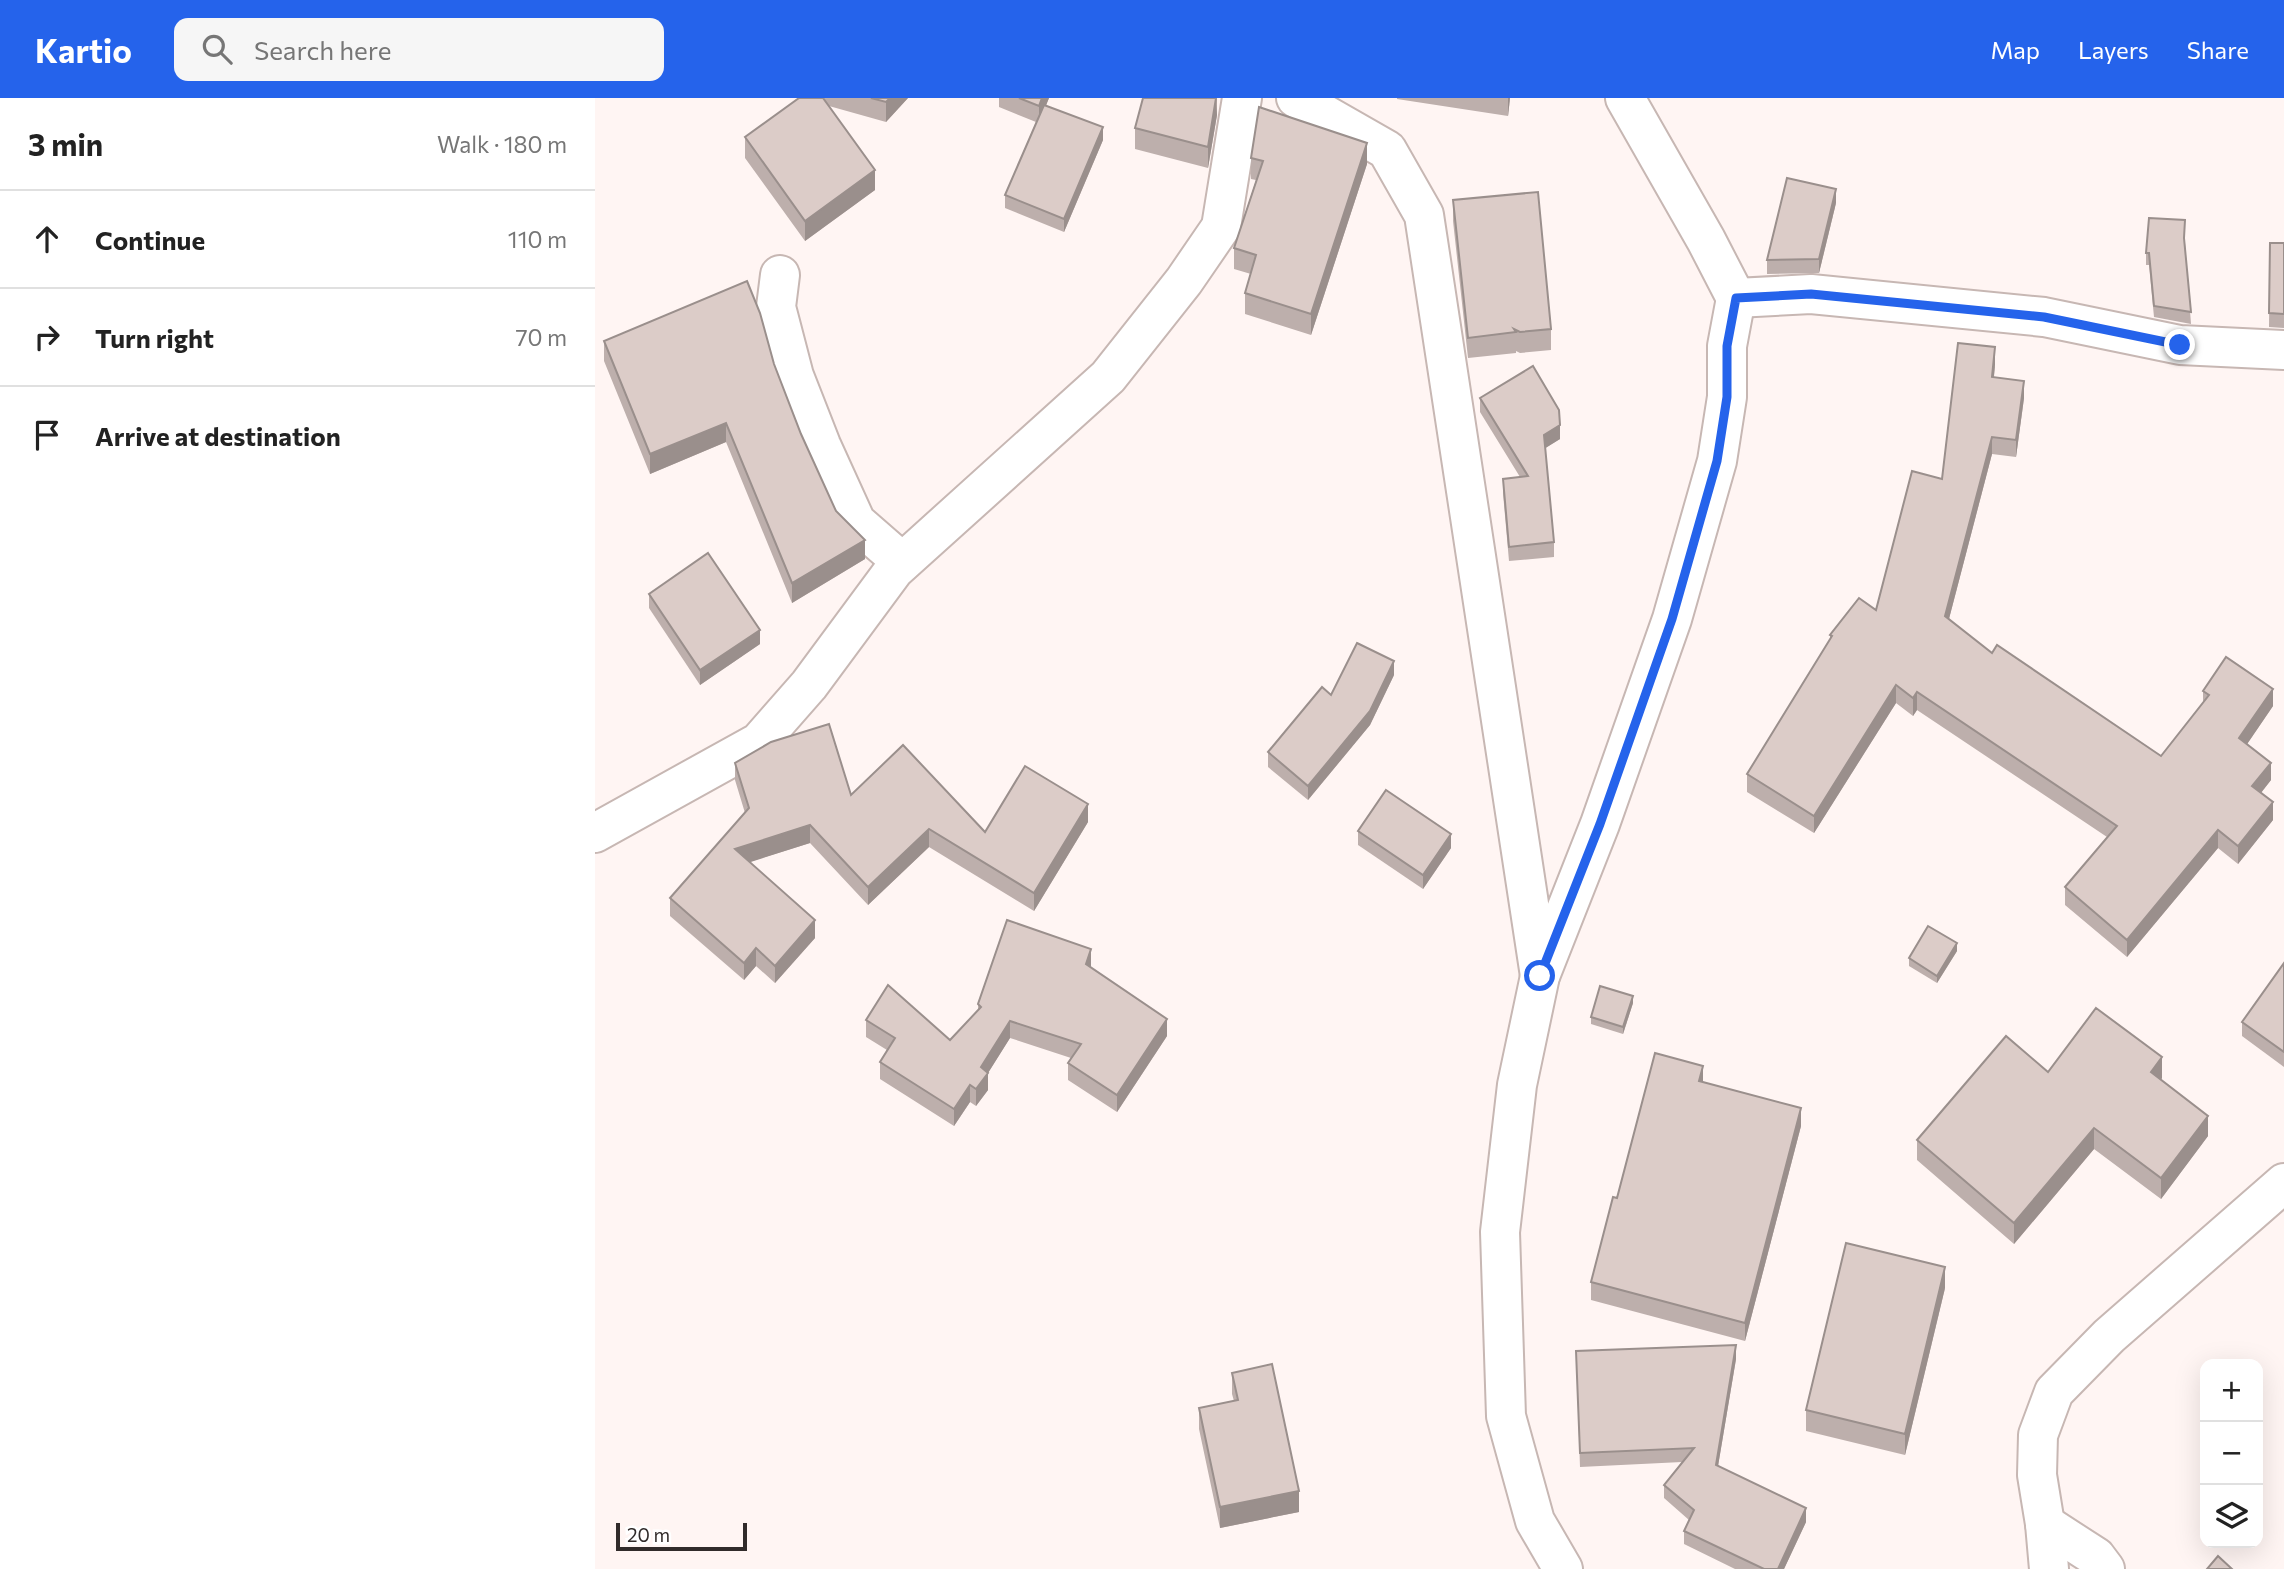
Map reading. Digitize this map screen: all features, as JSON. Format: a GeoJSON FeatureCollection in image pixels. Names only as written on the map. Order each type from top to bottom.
{"type":"FeatureCollection","features":[{"type":"Feature","properties":{"kind":"street"},"geometry":{"type":"LineString","coordinates":[[595,833],[759,742],[809,685],[894,570],[1108,377],[1185,281],[1221,227],[1243,98]]}},
{"type":"Feature","properties":{"kind":"street"},"geometry":{"type":"LineString","coordinates":[[1296,98],[1387,150],[1424,215],[1540,976]]}},
{"type":"Feature","properties":{"kind":"street"},"geometry":{"type":"LineString","coordinates":[[1563,1569],[1535,1521],[1506,1416],[1500,1232],[1517,1085],[1540,976],[1600,824],[1672,619],[1717,461],[1727,397],[1727,346],[1736,298],[1625,98]]}},
{"type":"Feature","properties":{"kind":"street"},"geometry":{"type":"LineString","coordinates":[[780,275],[776,307],[793,376],[821,446],[856,522],[902,562]]}},
{"type":"Feature","properties":{"kind":"street"},"geometry":{"type":"LineString","coordinates":[[1736,298],[1811,294],[2044,317],[2180,345],[2284,350]]}},
{"type":"Feature","properties":{"kind":"street"},"geometry":{"type":"LineString","coordinates":[[2049,1569],[2045,1524],[2036,1475],[2038,1436],[2054,1392],[2109,1336],[2284,1183]]}},
{"type":"Feature","properties":{"kind":"street"},"geometry":{"type":"LineString","coordinates":[[2045,1524],[2096,1558],[2105,1569]]}},
{"type":"Feature","properties":{"kind":"building"},"geometry":{"type":"Polygon","coordinates":[[[799,98],[823,98],[875,170],[805,221],[745,137],[799,98]]]}},
{"type":"Feature","properties":{"kind":"building"},"geometry":{"type":"Polygon","coordinates":[[[871,98],[890,98],[886,102],[871,98]]]}},
{"type":"Feature","properties":{"kind":"building"},"geometry":{"type":"Polygon","coordinates":[[[1019,98],[1042,98],[1039,106],[1019,98]]]}},
{"type":"Feature","properties":{"kind":"building"},"geometry":{"type":"Polygon","coordinates":[[[1143,98],[1216,98],[1208,147],[1135,128],[1143,98]]]}},
{"type":"Feature","properties":{"kind":"building"},"geometry":{"type":"Polygon","coordinates":[[[1044,105],[1103,127],[1064,219],[1005,195],[1044,105]]]}},
{"type":"Feature","properties":{"kind":"building"},"geometry":{"type":"Polygon","coordinates":[[[1259,107],[1367,143],[1311,314],[1245,293],[1256,255],[1234,248],[1263,161],[1251,158],[1259,107]]]}},
{"type":"Feature","properties":{"kind":"building"},"geometry":{"type":"Polygon","coordinates":[[[1787,178],[1836,189],[1819,259],[1767,260],[1787,178]]]}},
{"type":"Feature","properties":{"kind":"building"},"geometry":{"type":"Polygon","coordinates":[[[1538,192],[1551,329],[1520,332],[1514,329],[1516,332],[1468,338],[1453,200],[1538,192]]]}},
{"type":"Feature","properties":{"kind":"building"},"geometry":{"type":"Polygon","coordinates":[[[2149,218],[2185,220],[2184,238],[2191,312],[2154,306],[2149,253],[2146,253],[2149,218]]]}},
{"type":"Feature","properties":{"kind":"building"},"geometry":{"type":"Polygon","coordinates":[[[2270,243],[2284,243],[2284,314],[2269,313],[2270,243]]]}},
{"type":"Feature","properties":{"kind":"building"},"geometry":{"type":"Polygon","coordinates":[[[747,281],[760,313],[774,364],[801,434],[836,511],[865,540],[792,583],[726,423],[650,454],[604,341],[747,281]]]}},
{"type":"Feature","properties":{"kind":"building"},"geometry":{"type":"Polygon","coordinates":[[[1958,343],[1995,347],[1992,377],[2024,381],[2016,440],[1992,437],[1945,616],[1992,653],[1997,645],[2161,756],[2209,695],[2203,691],[2226,657],[2273,689],[2239,738],[2271,763],[2252,786],[2273,802],[2238,846],[2218,830],[2127,940],[2065,887],[2117,826],[1917,692],[1913,698],[1896,685],[1814,816],[1747,774],[1832,636],[1830,635],[1859,598],[1876,610],[1912,471],[1942,479],[1958,343]]]}},
{"type":"Feature","properties":{"kind":"building"},"geometry":{"type":"Polygon","coordinates":[[[1533,366],[1559,410],[1560,425],[1544,435],[1554,542],[1509,547],[1503,479],[1528,476],[1480,398],[1533,366]]]}},
{"type":"Feature","properties":{"kind":"building"},"geometry":{"type":"Polygon","coordinates":[[[708,553],[760,630],[700,670],[649,594],[708,553]]]}},
{"type":"Feature","properties":{"kind":"building"},"geometry":{"type":"Polygon","coordinates":[[[1357,643],[1394,661],[1370,711],[1308,786],[1268,752],[1322,687],[1331,695],[1357,643]]]}},
{"type":"Feature","properties":{"kind":"building"},"geometry":{"type":"Polygon","coordinates":[[[829,724],[851,795],[903,745],[985,832],[1025,766],[1088,804],[1034,893],[929,829],[868,887],[810,825],[735,849],[815,920],[775,966],[756,948],[744,963],[670,898],[749,808],[735,763],[771,742],[829,724]]]}},
{"type":"Feature","properties":{"kind":"building"},"geometry":{"type":"Polygon","coordinates":[[[1386,790],[1451,834],[1423,875],[1358,831],[1386,790]]]}},
{"type":"Feature","properties":{"kind":"building"},"geometry":{"type":"Polygon","coordinates":[[[1007,920],[1091,949],[1086,964],[1167,1019],[1117,1095],[1068,1063],[1081,1044],[1010,1021],[981,1067],[988,1073],[976,1089],[970,1085],[954,1109],[880,1062],[895,1038],[866,1020],[888,985],[950,1040],[981,1007],[978,1004],[1007,920]]]}},
{"type":"Feature","properties":{"kind":"building"},"geometry":{"type":"Polygon","coordinates":[[[1928,926],[1957,943],[1937,976],[1909,958],[1928,926]]]}},
{"type":"Feature","properties":{"kind":"building"},"geometry":{"type":"Polygon","coordinates":[[[2284,963],[2284,1052],[2242,1022],[2284,963]]]}},
{"type":"Feature","properties":{"kind":"building"},"geometry":{"type":"Polygon","coordinates":[[[1600,986],[1633,996],[1623,1027],[1591,1017],[1600,986]]]}},
{"type":"Feature","properties":{"kind":"building"},"geometry":{"type":"Polygon","coordinates":[[[2096,1008],[2162,1057],[2151,1072],[2208,1116],[2161,1178],[2094,1128],[2014,1223],[1917,1140],[2006,1036],[2048,1072],[2096,1008]]]}},
{"type":"Feature","properties":{"kind":"building"},"geometry":{"type":"Polygon","coordinates":[[[1655,1053],[1703,1066],[1699,1081],[1801,1108],[1745,1323],[1591,1282],[1613,1197],[1617,1198],[1655,1053]]]}},
{"type":"Feature","properties":{"kind":"building"},"geometry":{"type":"Polygon","coordinates":[[[1846,1243],[1945,1267],[1905,1434],[1806,1410],[1846,1243]]]}},
{"type":"Feature","properties":{"kind":"building"},"geometry":{"type":"Polygon","coordinates":[[[1736,1345],[1716,1465],[1806,1508],[1778,1569],[1764,1569],[1684,1531],[1694,1510],[1664,1485],[1694,1448],[1580,1453],[1576,1351],[1736,1345]]]}},
{"type":"Feature","properties":{"kind":"building"},"geometry":{"type":"Polygon","coordinates":[[[1272,1364],[1299,1491],[1220,1507],[1199,1408],[1238,1400],[1232,1373],[1272,1364]]]}},
{"type":"Feature","properties":{"kind":"building"},"geometry":{"type":"Polygon","coordinates":[[[2218,1556],[2232,1569],[2207,1569],[2218,1556]]]}},
{"type":"Feature","properties":{"kind":"route"},"geometry":{"type":"LineString","coordinates":[[1540,976],[1600,824],[1672,619],[1717,461],[1727,397],[1727,346],[1736,298],[1811,294],[2044,317],[2180,345]]}}]}
